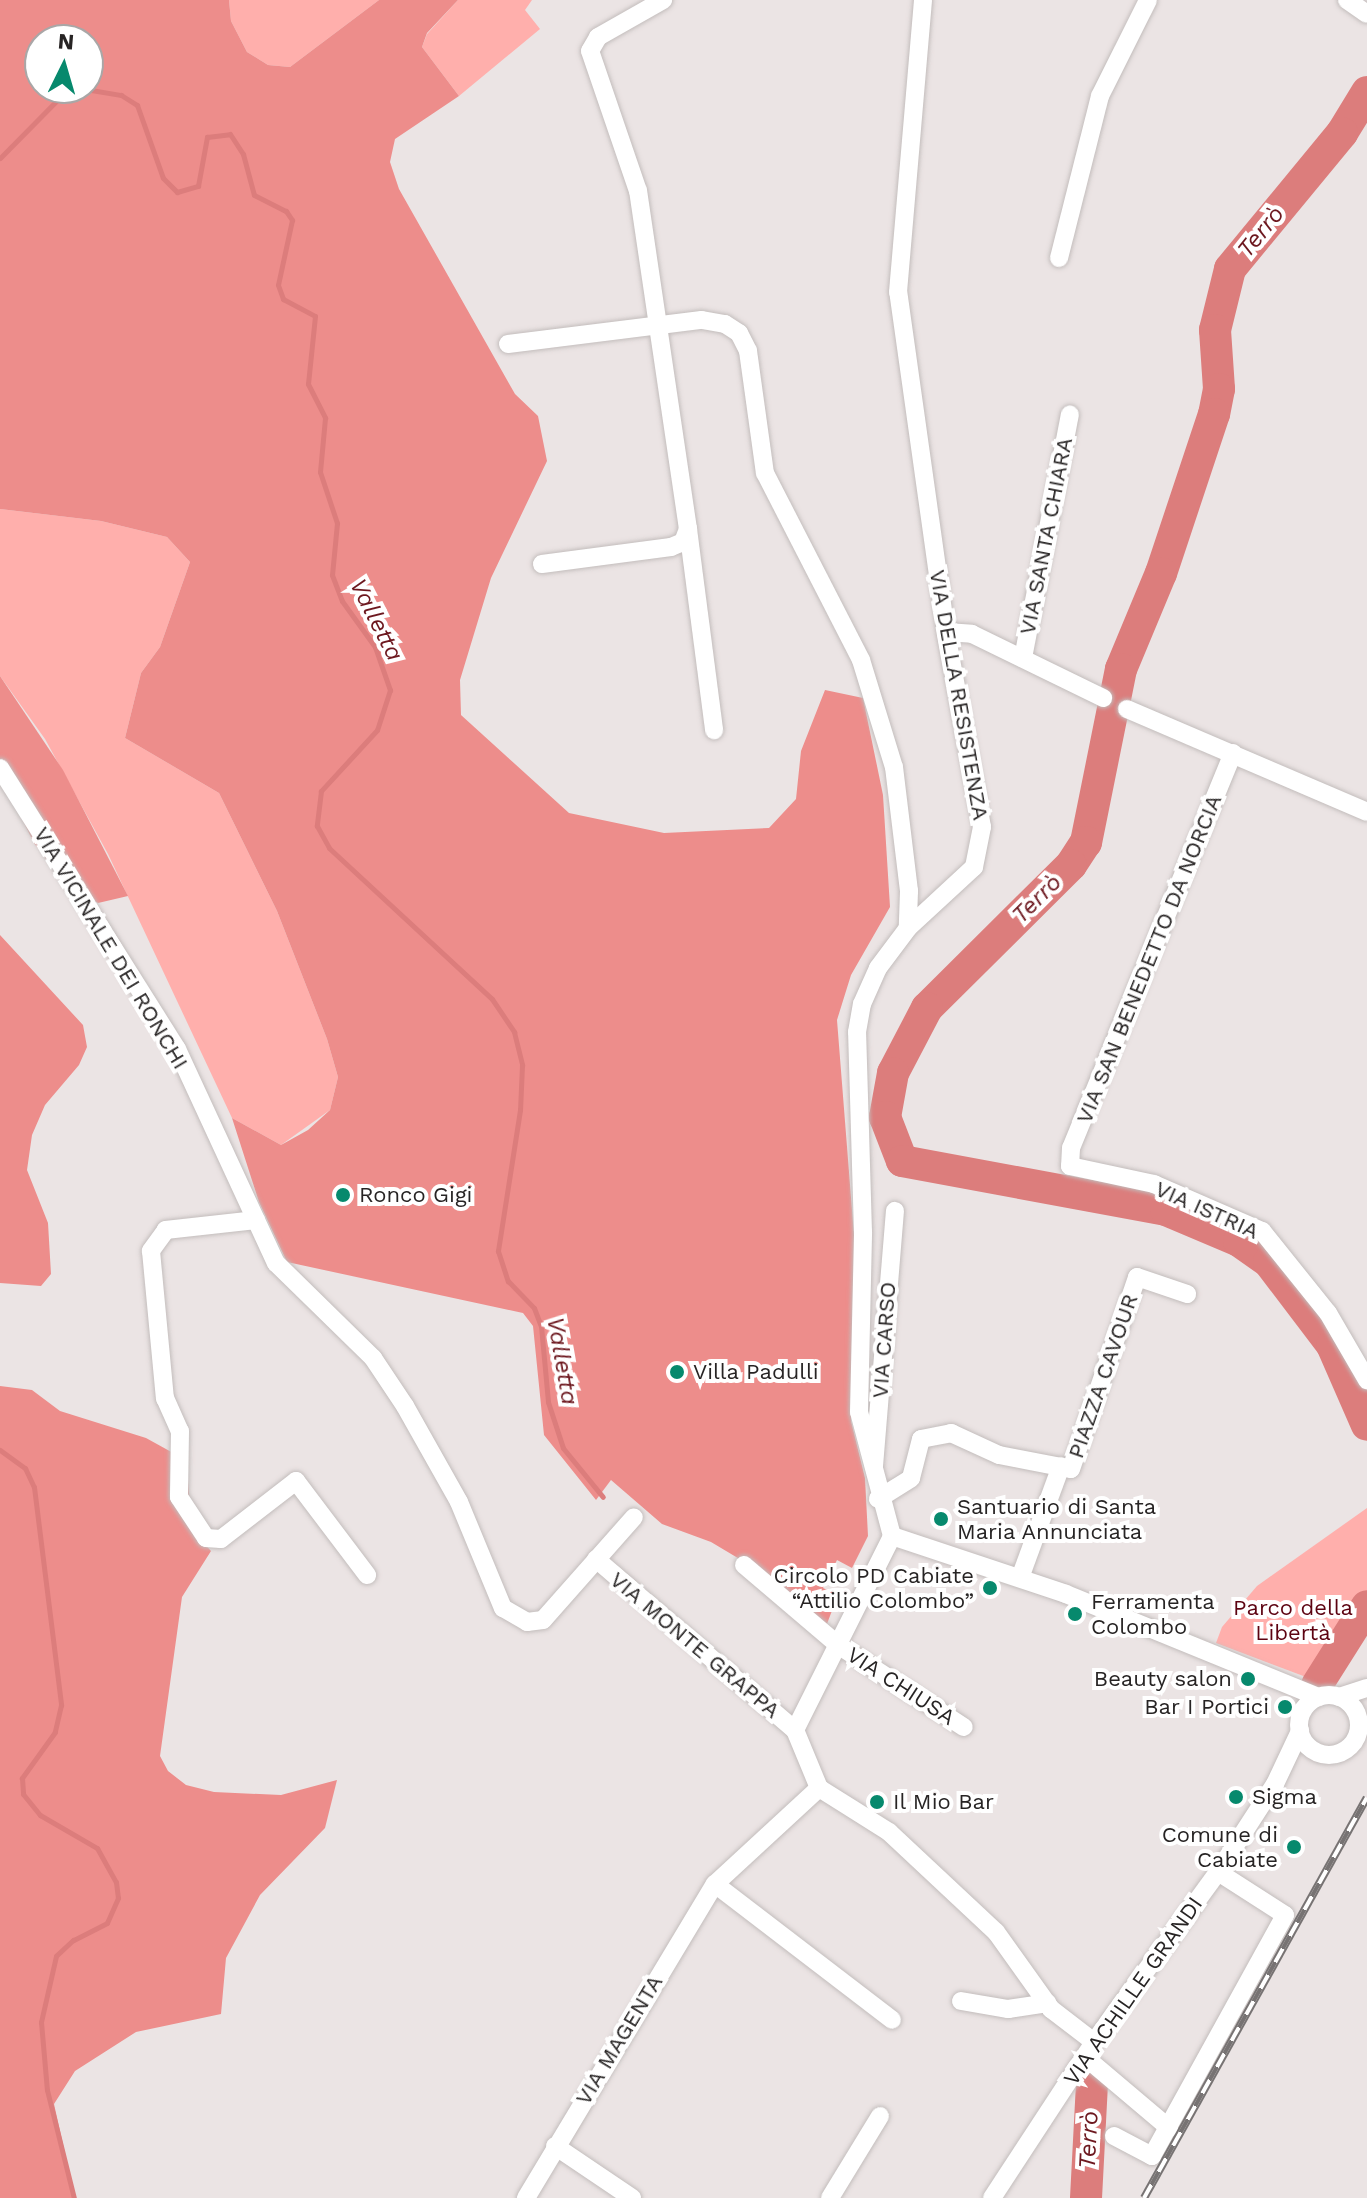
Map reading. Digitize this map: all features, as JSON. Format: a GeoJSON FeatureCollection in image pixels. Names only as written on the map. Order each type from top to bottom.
{"type":"FeatureCollection","features":[{"type":"Feature","properties":{"kind":"street"},"geometry":{"type":"LineString","coordinates":[[663,0],[598,37],[590,51],[638,191],[714,730]]}},
{"type":"Feature","properties":{"kind":"street","name":"VIA DELLA RESISTENZA"},"geometry":{"type":"LineString","coordinates":[[892,1536],[878,1499],[874,1468],[859,1412],[863,1232],[856,1042],[867,990],[908,928],[969,874],[982,841],[980,806],[946,632],[897,278],[923,0]]}},
{"type":"Feature","properties":{"kind":"street"},"geometry":{"type":"LineString","coordinates":[[1059,258],[1096,108],[1148,0]]}},
{"type":"Feature","properties":{"kind":"street"},"geometry":{"type":"LineString","coordinates":[[1347,0],[1367,14]]}},
{"type":"Feature","properties":{"kind":"street"},"geometry":{"type":"LineString","coordinates":[[508,344],[657,324],[720,322],[739,333],[746,345],[765,473],[861,660],[894,767],[909,891],[908,928]]}},
{"type":"Feature","properties":{"kind":"street","name":"VIA SANTA CHIARA"},"geometry":{"type":"LineString","coordinates":[[1023,658],[1070,415]]}},
{"type":"Feature","properties":{"kind":"street"},"geometry":{"type":"LineString","coordinates":[[542,564],[671,547],[683,542],[688,529]]}},
{"type":"Feature","properties":{"kind":"street"},"geometry":{"type":"LineString","coordinates":[[946,632],[967,632],[1103,698]]}},
{"type":"Feature","properties":{"kind":"street"},"geometry":{"type":"LineString","coordinates":[[1127,709],[1367,812]]}},
{"type":"Feature","properties":{"kind":"street","name":"VIA SAN BENEDETTO DA NORCIA"},"geometry":{"type":"LineString","coordinates":[[1070,1166],[1071,1148],[1233,753]]}},
{"type":"Feature","properties":{"kind":"street","name":"VIA VICINALE DEI RONCHI"},"geometry":{"type":"LineString","coordinates":[[0,768],[177,1049],[276,1263],[373,1358],[405,1406],[459,1502],[503,1608],[527,1622],[543,1620],[634,1517]]}},
{"type":"Feature","properties":{"kind":"street","name":"VIA ISTRIA"},"geometry":{"type":"LineString","coordinates":[[1070,1166],[1177,1192],[1262,1231],[1320,1301],[1367,1380]]}},
{"type":"Feature","properties":{"kind":"street","name":"VIA CARSO"},"geometry":{"type":"LineString","coordinates":[[874,1468],[895,1211]]}},
{"type":"Feature","properties":{"kind":"street"},"geometry":{"type":"LineString","coordinates":[[256,1220],[166,1230],[151,1251],[165,1398],[180,1431],[179,1497],[206,1538],[221,1539],[296,1481],[367,1575]]}},
{"type":"Feature","properties":{"kind":"street","name":"PIAZZA CAVOUR"},"geometry":{"type":"LineString","coordinates":[[1061,1466],[1071,1469],[1090,1422],[1137,1277],[1187,1294]]}},
{"type":"Feature","properties":{"kind":"street"},"geometry":{"type":"LineString","coordinates":[[878,1499],[911,1478],[921,1439],[951,1433],[999,1455],[1061,1466],[1020,1578]]}},
{"type":"Feature","properties":{"kind":"street"},"geometry":{"type":"LineString","coordinates":[[1169,2128],[1089,2050],[1048,2003],[996,1932],[889,1832],[819,1788],[795,1730],[892,1536],[1020,1578],[1319,1697],[1339,1697],[1367,1688]]}},
{"type":"Feature","properties":{"kind":"street","name":"VIA MONTE GRAPPA"},"geometry":{"type":"LineString","coordinates":[[596,1559],[795,1730]]}},
{"type":"Feature","properties":{"kind":"street","name":"VIA CHIUSA"},"geometry":{"type":"LineString","coordinates":[[744,1565],[838,1645],[964,1727]]}},
{"type":"Feature","properties":{"kind":"street"},"geometry":{"type":"LineString","coordinates":[[1341,1753],[1358,1727],[1367,1696]]}},
{"type":"Feature","properties":{"kind":"street"},"geometry":{"type":"LineString","coordinates":[[1319,1697],[1304,1708],[1300,1731],[1305,1744],[1321,1754],[1367,1752],[1355,1710],[1339,1697]]}},
{"type":"Feature","properties":{"kind":"street","name":"VIA ACHILLE GRANDI"},"geometry":{"type":"LineString","coordinates":[[992,2198],[1089,2050],[1218,1872],[1275,1784],[1300,1731]]}},
{"type":"Feature","properties":{"kind":"street","name":"VIA ACHILLE GRANDI"},"geometry":{"type":"LineString","coordinates":[[1275,1784],[1297,1762],[1321,1754]]}},
{"type":"Feature","properties":{"kind":"street","name":"VIA MAGENTA"},"geometry":{"type":"LineString","coordinates":[[526,2198],[715,1884],[819,1788]]}},
{"type":"Feature","properties":{"kind":"street"},"geometry":{"type":"LineString","coordinates":[[1114,2136],[1152,2156],[1285,1915],[1218,1872]]}},
{"type":"Feature","properties":{"kind":"street"},"geometry":{"type":"LineString","coordinates":[[715,1884],[892,2020]]}},
{"type":"Feature","properties":{"kind":"street"},"geometry":{"type":"LineString","coordinates":[[961,2001],[1008,2009],[1048,2003]]}},
{"type":"Feature","properties":{"kind":"street"},"geometry":{"type":"LineString","coordinates":[[830,2198],[880,2116]]}},
{"type":"Feature","properties":{"kind":"street"},"geometry":{"type":"LineString","coordinates":[[555,2146],[632,2198]]}},
{"type":"Feature","properties":{"kind":"green space"},"geometry":{"type":"Polygon","coordinates":[[[229,0],[379,0],[290,67],[268,65],[247,52],[231,21],[229,0]]]}},
{"type":"Feature","properties":{"kind":"green space"},"geometry":{"type":"Polygon","coordinates":[[[458,0],[532,0],[525,10],[540,29],[459,96],[422,47],[427,34],[458,0]]]}},
{"type":"Feature","properties":{"kind":"green space"},"geometry":{"type":"Polygon","coordinates":[[[0,509],[101,521],[167,537],[190,562],[160,647],[141,673],[125,738],[219,793],[277,911],[327,1039],[338,1077],[330,1110],[281,1145],[232,1118],[108,854],[45,739],[0,676],[0,509]]]}},
{"type":"Feature","properties":{"kind":"green space","name":"Parco della Libertà"},"geometry":{"type":"Polygon","coordinates":[[[1367,1508],[1367,1599],[1314,1680],[1216,1643],[1222,1627],[1257,1586],[1367,1508]]]}},
{"type":"Feature","properties":{"kind":"shaded area"},"geometry":{"type":"Polygon","coordinates":[[[0,0],[229,0],[231,21],[247,52],[268,65],[290,67],[379,0],[458,0],[427,33],[422,47],[459,96],[395,139],[390,162],[399,189],[515,394],[538,416],[547,461],[491,578],[460,680],[461,715],[569,813],[664,833],[769,828],[796,799],[801,751],[825,690],[863,698],[883,795],[890,907],[851,975],[837,1020],[855,1248],[851,1421],[865,1478],[868,1536],[852,1568],[837,1560],[823,1588],[838,1595],[825,1629],[763,1573],[711,1542],[662,1524],[611,1480],[596,1500],[544,1435],[533,1326],[523,1313],[287,1262],[259,1202],[232,1118],[281,1145],[308,1130],[330,1110],[338,1077],[327,1039],[277,911],[219,793],[125,738],[141,673],[160,647],[190,562],[167,537],[101,521],[0,509],[0,0]]]}},
{"type":"Feature","properties":{"kind":"shaded area"},"geometry":{"type":"Polygon","coordinates":[[[0,676],[63,770],[128,896],[98,903],[64,882],[34,843],[0,775],[0,676]]]}},
{"type":"Feature","properties":{"kind":"shaded area"},"geometry":{"type":"Polygon","coordinates":[[[0,935],[83,1025],[87,1047],[79,1065],[45,1105],[32,1135],[27,1170],[48,1223],[51,1274],[41,1286],[0,1283],[0,935]]]}},
{"type":"Feature","properties":{"kind":"shaded area"},"geometry":{"type":"Polygon","coordinates":[[[0,1386],[32,1390],[60,1411],[146,1438],[175,1454],[188,1480],[192,1530],[211,1551],[182,1597],[160,1756],[168,1771],[186,1785],[214,1792],[281,1795],[337,1780],[325,1828],[260,1895],[226,1958],[221,2014],[136,2032],[75,2071],[54,2104],[75,2198],[0,2198],[0,1386]]]}},
{"type":"Feature","properties":{"kind":"waterway","name":"Valletta"},"geometry":{"type":"LineString","coordinates":[[0,158],[64,93],[79,88],[121,95],[137,105],[163,178],[177,192],[198,186],[207,137],[230,134],[243,154],[254,195],[286,211],[292,220],[278,285],[283,299],[315,316],[308,384],[325,418],[320,472],[337,523],[332,575],[342,601],[375,647],[390,690],[377,730],[321,791],[317,826],[329,848],[492,999],[514,1032],[522,1065],[520,1110],[498,1251],[508,1281],[534,1308],[541,1326],[548,1402],[563,1448],[603,1497]]}},
{"type":"Feature","properties":{"kind":"waterway","name":"Terrò"},"geometry":{"type":"LineString","coordinates":[[1367,92],[1342,133],[1230,269],[1215,330],[1219,389],[1214,414],[1161,573],[1121,669],[1086,842],[1071,865],[927,1008],[893,1073],[885,1117],[902,1161],[1166,1210],[1239,1241],[1269,1262],[1332,1345],[1367,1425]]}},
{"type":"Feature","properties":{"kind":"waterway"},"geometry":{"type":"LineString","coordinates":[[0,1450],[25,1468],[34,1487],[61,1705],[55,1732],[22,1778],[23,1794],[40,1815],[97,1848],[116,1882],[118,1898],[107,1923],[73,1940],[56,1956],[41,2022],[47,2090],[74,2198]]}},
{"type":"Feature","properties":{"kind":"waterway","name":"Terrò"},"geometry":{"type":"LineString","coordinates":[[1317,1685],[1367,1606]]}},
{"type":"Feature","properties":{"kind":"waterway","name":"Terrò"},"geometry":{"type":"LineString","coordinates":[[1086,2198],[1092,2082]]}},
{"type":"Feature","properties":{"kind":"railway"},"geometry":{"type":"LineString","coordinates":[[1144,2198],[1367,1798]]}},
{"type":"Feature","properties":{"kind":"place","name":"Ronco Gigi"},"geometry":{"type":"Point","coordinates":[343,1195]}},
{"type":"Feature","properties":{"kind":"place","name":"Villa Padulli"},"geometry":{"type":"Point","coordinates":[677,1372]}},
{"type":"Feature","properties":{"kind":"place","name":"Santuario di Santa Maria Annunciata"},"geometry":{"type":"Point","coordinates":[941,1519]}},
{"type":"Feature","properties":{"kind":"place","name":"Circolo PD Cabiate “Attilio Colombo”"},"geometry":{"type":"Point","coordinates":[990,1588]}},
{"type":"Feature","properties":{"kind":"place","name":"Ferramenta Colombo"},"geometry":{"type":"Point","coordinates":[1075,1614]}},
{"type":"Feature","properties":{"kind":"place","name":"Beauty salon"},"geometry":{"type":"Point","coordinates":[1248,1679]}},
{"type":"Feature","properties":{"kind":"place","name":"Bar I Portici"},"geometry":{"type":"Point","coordinates":[1285,1707]}},
{"type":"Feature","properties":{"kind":"place","name":"Sigma"},"geometry":{"type":"Point","coordinates":[1236,1797]}},
{"type":"Feature","properties":{"kind":"place","name":"Il Mio Bar"},"geometry":{"type":"Point","coordinates":[877,1802]}},
{"type":"Feature","properties":{"kind":"place","name":"Comune di Cabiate"},"geometry":{"type":"Point","coordinates":[1294,1847]}}]}
